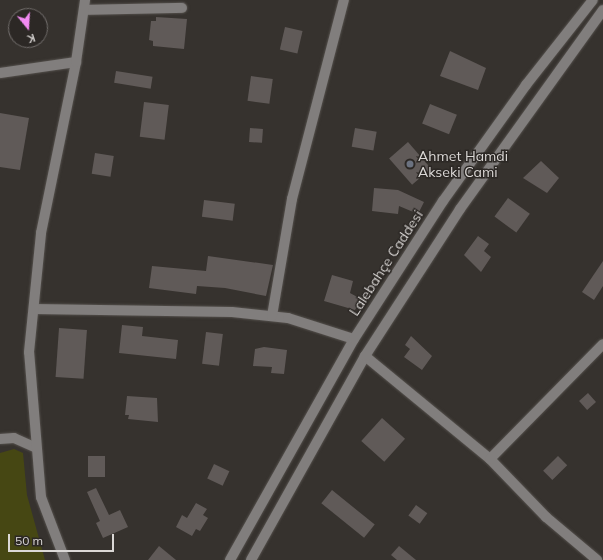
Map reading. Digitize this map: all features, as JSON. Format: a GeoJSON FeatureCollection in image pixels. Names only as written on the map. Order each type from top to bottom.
{"type":"FeatureCollection","features":[{"type":"Feature","properties":{"kind":"street"},"geometry":{"type":"LineString","coordinates":[[272,316],[292,198],[344,0]]}},
{"type":"Feature","properties":{"kind":"street","name":"Lalebahçe Caddesi"},"geometry":{"type":"LineString","coordinates":[[230,560],[354,339],[443,201],[526,85],[593,0]]}},
{"type":"Feature","properties":{"kind":"street"},"geometry":{"type":"LineString","coordinates":[[65,560],[41,497],[29,352],[41,233],[76,62],[84,5],[182,8]]}},
{"type":"Feature","properties":{"kind":"street"},"geometry":{"type":"LineString","coordinates":[[250,560],[365,356],[460,209],[603,10]]}},
{"type":"Feature","properties":{"kind":"street"},"geometry":{"type":"LineString","coordinates":[[0,73],[76,62]]}},
{"type":"Feature","properties":{"kind":"street"},"geometry":{"type":"LineString","coordinates":[[34,309],[232,312],[272,316],[354,339]]}},
{"type":"Feature","properties":{"kind":"street"},"geometry":{"type":"LineString","coordinates":[[490,459],[603,344]]}},
{"type":"Feature","properties":{"kind":"street"},"geometry":{"type":"LineString","coordinates":[[365,356],[490,459],[546,517],[597,560]]}},
{"type":"Feature","properties":{"kind":"street"},"geometry":{"type":"LineString","coordinates":[[0,439],[14,438],[36,448]]}},
{"type":"Feature","properties":{"kind":"shaded area"},"geometry":{"type":"Polygon","coordinates":[[[14,449],[23,453],[27,495],[45,560],[0,560],[0,453],[14,449]]]}},
{"type":"Feature","properties":{"kind":"building"},"geometry":{"type":"Polygon","coordinates":[[[156,17],[187,19],[184,49],[153,46],[153,41],[149,40],[151,21],[156,21],[156,17]]]}},
{"type":"Feature","properties":{"kind":"building"},"geometry":{"type":"Polygon","coordinates":[[[285,27],[303,31],[297,53],[280,49],[285,27]]]}},
{"type":"Feature","properties":{"kind":"building"},"geometry":{"type":"Polygon","coordinates":[[[450,51],[486,68],[478,90],[440,76],[450,51]]]}},
{"type":"Feature","properties":{"kind":"building"},"geometry":{"type":"Polygon","coordinates":[[[116,71],[153,77],[151,89],[114,83],[116,71]]]}},
{"type":"Feature","properties":{"kind":"building"},"geometry":{"type":"Polygon","coordinates":[[[251,76],[273,79],[269,104],[248,101],[251,76]]]}},
{"type":"Feature","properties":{"kind":"building"},"geometry":{"type":"Polygon","coordinates":[[[144,102],[169,105],[165,140],[140,137],[144,102]]]}},
{"type":"Feature","properties":{"kind":"building"},"geometry":{"type":"Polygon","coordinates":[[[430,104],[457,115],[449,134],[422,123],[430,104]]]}},
{"type":"Feature","properties":{"kind":"building"},"geometry":{"type":"Polygon","coordinates":[[[0,113],[29,118],[20,170],[0,167],[0,113]]]}},
{"type":"Feature","properties":{"kind":"building"},"geometry":{"type":"Polygon","coordinates":[[[250,128],[263,129],[262,143],[249,142],[250,128]]]}},
{"type":"Feature","properties":{"kind":"building"},"geometry":{"type":"Polygon","coordinates":[[[355,128],[377,132],[373,151],[352,147],[355,128]]]}},
{"type":"Feature","properties":{"kind":"building","name":"Ahmet Hamdi Akseki Cami"},"geometry":{"type":"Polygon","coordinates":[[[408,142],[431,168],[412,185],[389,158],[408,142]]]}},
{"type":"Feature","properties":{"kind":"building"},"geometry":{"type":"Polygon","coordinates":[[[95,153],[114,156],[110,177],[92,174],[95,153]]]}},
{"type":"Feature","properties":{"kind":"building"},"geometry":{"type":"Polygon","coordinates":[[[541,161],[559,178],[547,193],[523,178],[541,161]]]}},
{"type":"Feature","properties":{"kind":"building"},"geometry":{"type":"Polygon","coordinates":[[[374,188],[398,190],[424,202],[418,214],[399,206],[398,214],[372,211],[374,188]]]}},
{"type":"Feature","properties":{"kind":"building"},"geometry":{"type":"Polygon","coordinates":[[[508,198],[530,214],[516,232],[494,217],[508,198]]]}},
{"type":"Feature","properties":{"kind":"building"},"geometry":{"type":"Polygon","coordinates":[[[204,200],[235,204],[233,221],[202,217],[204,200]]]}},
{"type":"Feature","properties":{"kind":"building"},"geometry":{"type":"Polygon","coordinates":[[[478,236],[489,244],[484,251],[491,257],[481,272],[464,255],[478,236]]]}},
{"type":"Feature","properties":{"kind":"building"},"geometry":{"type":"Polygon","coordinates":[[[208,256],[273,265],[266,296],[225,288],[197,286],[196,294],[149,288],[152,266],[206,271],[208,256]]]}},
{"type":"Feature","properties":{"kind":"building"},"geometry":{"type":"Polygon","coordinates":[[[603,261],[603,286],[594,300],[582,292],[603,261]]]}},
{"type":"Feature","properties":{"kind":"building"},"geometry":{"type":"Polygon","coordinates":[[[332,275],[353,281],[350,293],[361,299],[355,310],[324,301],[332,275]]]}},
{"type":"Feature","properties":{"kind":"building"},"geometry":{"type":"Polygon","coordinates":[[[122,325],[143,327],[142,336],[178,340],[176,359],[119,353],[122,325]]]}},
{"type":"Feature","properties":{"kind":"building"},"geometry":{"type":"Polygon","coordinates":[[[59,328],[87,330],[84,379],[56,377],[59,328]]]}},
{"type":"Feature","properties":{"kind":"building"},"geometry":{"type":"Polygon","coordinates":[[[206,332],[223,334],[219,366],[202,364],[206,332]]]}},
{"type":"Feature","properties":{"kind":"building"},"geometry":{"type":"Polygon","coordinates":[[[411,336],[432,356],[422,370],[404,357],[410,349],[405,345],[411,336]]]}},
{"type":"Feature","properties":{"kind":"building"},"geometry":{"type":"Polygon","coordinates":[[[264,347],[287,350],[284,374],[271,373],[272,367],[253,366],[255,349],[264,347]]]}},
{"type":"Feature","properties":{"kind":"building"},"geometry":{"type":"Polygon","coordinates":[[[588,393],[596,402],[587,410],[579,401],[588,393]]]}},
{"type":"Feature","properties":{"kind":"building"},"geometry":{"type":"Polygon","coordinates":[[[127,396],[157,398],[158,422],[128,419],[129,415],[125,415],[127,396]]]}},
{"type":"Feature","properties":{"kind":"building"},"geometry":{"type":"Polygon","coordinates":[[[382,418],[405,439],[384,462],[361,441],[382,418]]]}},
{"type":"Feature","properties":{"kind":"building"},"geometry":{"type":"Polygon","coordinates":[[[88,456],[105,456],[105,477],[88,477],[88,456]]]}},
{"type":"Feature","properties":{"kind":"building"},"geometry":{"type":"Polygon","coordinates":[[[558,456],[567,465],[552,480],[543,471],[558,456]]]}},
{"type":"Feature","properties":{"kind":"building"},"geometry":{"type":"Polygon","coordinates":[[[214,464],[229,471],[223,486],[207,479],[214,464]]]}},
{"type":"Feature","properties":{"kind":"building"},"geometry":{"type":"Polygon","coordinates":[[[96,488],[109,515],[120,510],[128,527],[103,538],[96,523],[100,521],[87,492],[96,488]]]}},
{"type":"Feature","properties":{"kind":"building"},"geometry":{"type":"Polygon","coordinates":[[[332,490],[375,525],[364,538],[321,503],[332,490]]]}},
{"type":"Feature","properties":{"kind":"building"},"geometry":{"type":"Polygon","coordinates":[[[196,503],[207,509],[203,515],[208,518],[200,531],[196,529],[192,536],[176,527],[182,515],[187,518],[196,503]]]}},
{"type":"Feature","properties":{"kind":"building"},"geometry":{"type":"Polygon","coordinates":[[[416,505],[427,513],[420,524],[408,516],[416,505]]]}},
{"type":"Feature","properties":{"kind":"building"},"geometry":{"type":"Polygon","coordinates":[[[159,546],[176,560],[148,560],[159,546]]]}},
{"type":"Feature","properties":{"kind":"building"},"geometry":{"type":"Polygon","coordinates":[[[399,546],[416,560],[397,560],[391,555],[399,546]]]}},
{"type":"Feature","properties":{"kind":"place","name":"Ahmet Hamdi Akseki Cami"},"geometry":{"type":"Point","coordinates":[410,164]}}]}
